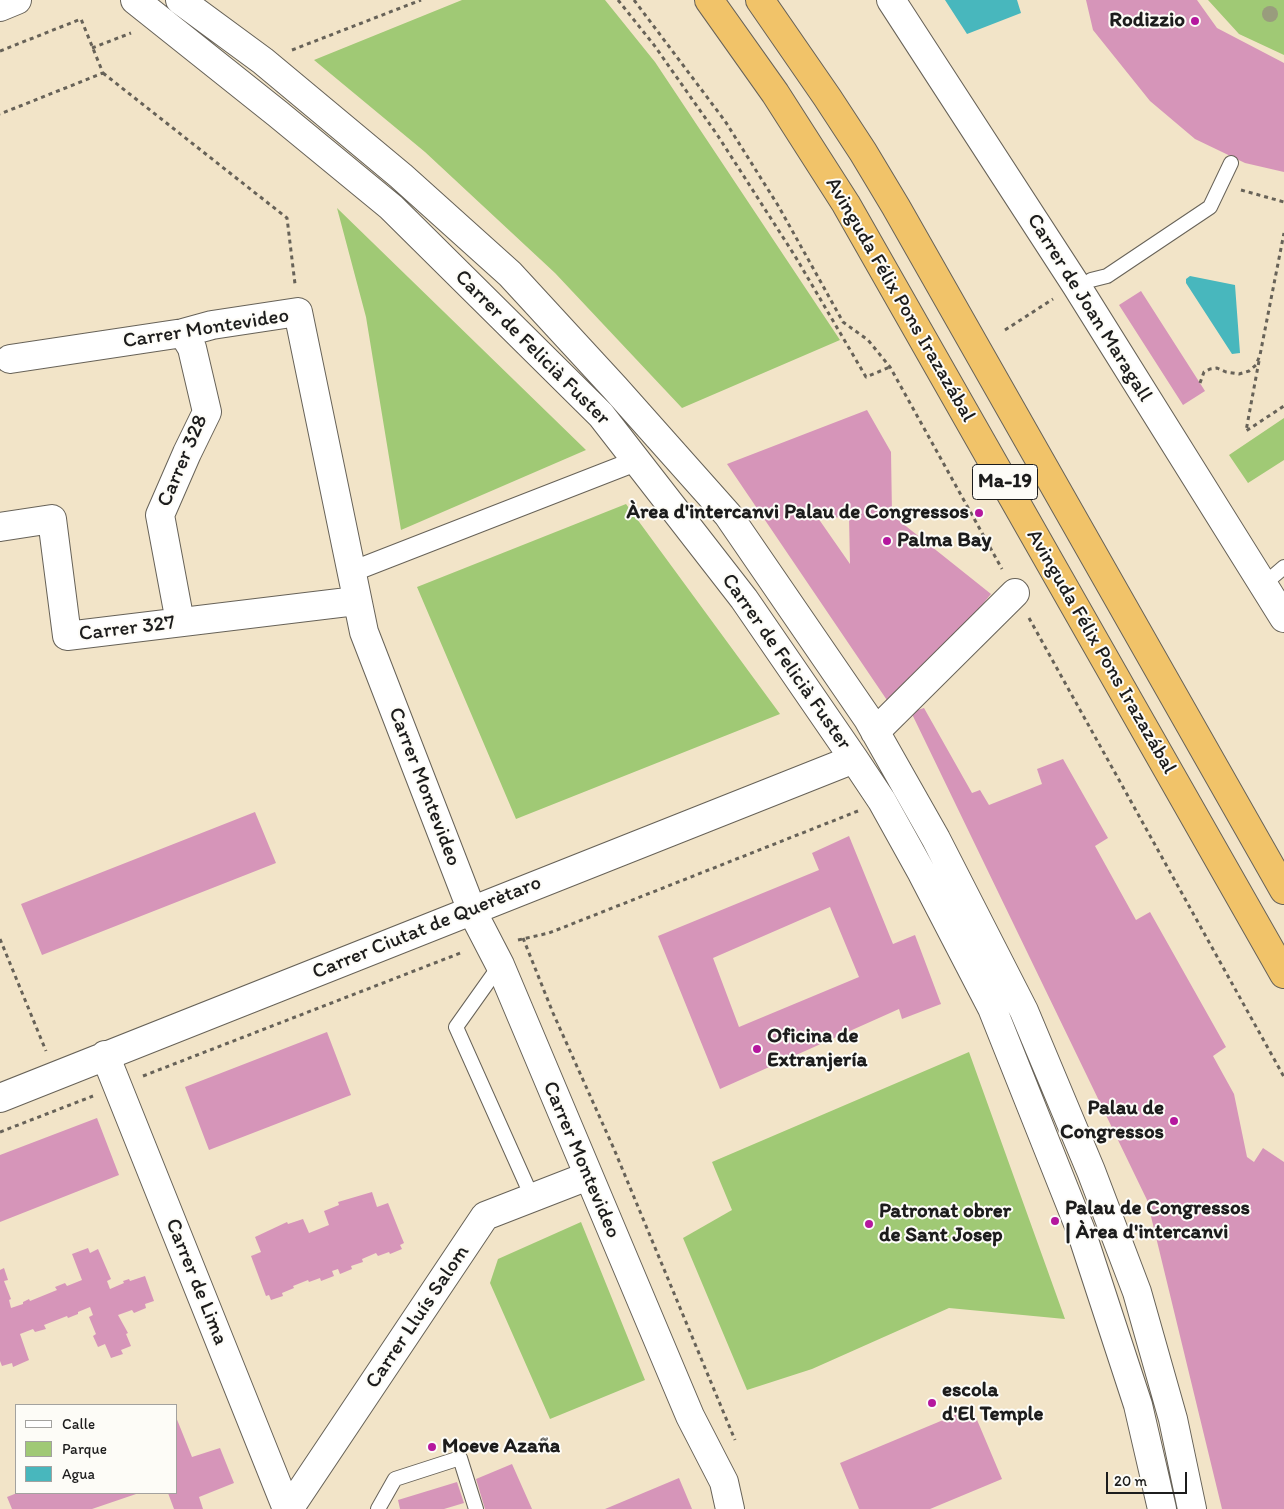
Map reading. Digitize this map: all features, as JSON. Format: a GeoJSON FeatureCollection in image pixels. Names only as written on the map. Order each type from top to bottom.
{"type":"FeatureCollection","features":[{"type":"Feature","properties":{"kind":"highway","name":"Avinguda Félix Pons Irazazábal"},"geometry":{"type":"LineString","coordinates":[[709,0],[775,93],[846,204],[1284,974]]}},
{"type":"Feature","properties":{"kind":"highway","name":"Avinguda Félix Pons Irazazábal"},"geometry":{"type":"LineString","coordinates":[[760,0],[863,152],[1284,890]]}},
{"type":"Feature","properties":{"kind":"street"},"geometry":{"type":"LineString","coordinates":[[0,7],[17,0]]}},
{"type":"Feature","properties":{"kind":"street","name":"Carrer de Felicià Fuster"},"geometry":{"type":"LineString","coordinates":[[135,0],[391,207],[601,415],[744,599],[854,759],[882,801],[922,873],[992,1008],[1075,1214],[1138,1406],[1162,1509]]}},
{"type":"Feature","properties":{"kind":"street","name":"Carrer de Felicià Fuster"},"geometry":{"type":"LineString","coordinates":[[180,0],[264,61],[401,176],[510,274],[728,515],[875,732],[936,839],[1024,1011],[1091,1171],[1137,1292],[1173,1420],[1192,1509]]}},
{"type":"Feature","properties":{"kind":"street","name":"Carrer de Joan Maragall"},"geometry":{"type":"LineString","coordinates":[[891,0],[1084,283],[1284,618]]}},
{"type":"Feature","properties":{"kind":"street","name":"Carrer Montevideo"},"geometry":{"type":"LineString","coordinates":[[10,359],[182,333],[212,325],[298,312],[356,601],[364,632],[472,911],[496,956],[690,1416],[724,1482],[730,1509]]}},
{"type":"Feature","properties":{"kind":"street","name":"Carrer 328"},"geometry":{"type":"LineString","coordinates":[[180,622],[160,515],[187,452],[207,412],[192,348],[182,333]]}},
{"type":"Feature","properties":{"kind":"street"},"geometry":{"type":"LineString","coordinates":[[351,572],[636,461]]}},
{"type":"Feature","properties":{"kind":"street","name":"Carrer 327"},"geometry":{"type":"LineString","coordinates":[[0,527],[52,519],[67,636],[356,601]]}},
{"type":"Feature","properties":{"kind":"street"},"geometry":{"type":"LineString","coordinates":[[875,732],[1015,593]]}},
{"type":"Feature","properties":{"kind":"street","name":"Carrer Ciutat de Querètaro"},"geometry":{"type":"LineString","coordinates":[[0,1098],[854,759]]}},
{"type":"Feature","properties":{"kind":"street","name":"Carrer de Lima"},"geometry":{"type":"LineString","coordinates":[[105,1055],[288,1509]]}},
{"type":"Feature","properties":{"kind":"street","name":"Carrer Lluís Salom"},"geometry":{"type":"LineString","coordinates":[[288,1509],[485,1216],[588,1176]]}},
{"type":"Feature","properties":{"kind":"lane"},"geometry":{"type":"LineString","coordinates":[[1084,283],[1106,276],[1210,207],[1231,163]]}},
{"type":"Feature","properties":{"kind":"lane"},"geometry":{"type":"LineString","coordinates":[[1263,585],[1284,567]]}},
{"type":"Feature","properties":{"kind":"lane"},"geometry":{"type":"LineString","coordinates":[[496,956],[456,1027],[532,1197]]}},
{"type":"Feature","properties":{"kind":"lane"},"geometry":{"type":"LineString","coordinates":[[378,1509],[395,1479],[460,1458],[476,1509]]}},
{"type":"Feature","properties":{"kind":"path"},"geometry":{"type":"LineString","coordinates":[[264,61],[410,2],[421,0]]}},
{"type":"Feature","properties":{"kind":"path"},"geometry":{"type":"LineString","coordinates":[[618,0],[654,45],[718,136],[795,256],[866,377],[890,367]]}},
{"type":"Feature","properties":{"kind":"path"},"geometry":{"type":"LineString","coordinates":[[634,0],[725,121],[779,207],[843,322],[868,340],[890,367],[1284,1077]]}},
{"type":"Feature","properties":{"kind":"path"},"geometry":{"type":"LineString","coordinates":[[0,51],[81,20],[102,73],[288,218],[298,312]]}},
{"type":"Feature","properties":{"kind":"path"},"geometry":{"type":"LineString","coordinates":[[0,114],[102,73]]}},
{"type":"Feature","properties":{"kind":"path"},"geometry":{"type":"LineString","coordinates":[[1240,189],[1284,202]]}},
{"type":"Feature","properties":{"kind":"path"},"geometry":{"type":"LineString","coordinates":[[1284,233],[1246,431],[1284,406]]}},
{"type":"Feature","properties":{"kind":"path"},"geometry":{"type":"LineString","coordinates":[[1005,330],[1084,283]]}},
{"type":"Feature","properties":{"kind":"path"},"geometry":{"type":"LineString","coordinates":[[1200,383],[1204,372],[1210,369],[1217,368],[1239,374],[1249,371],[1256,365],[1260,355]]}},
{"type":"Feature","properties":{"kind":"path"},"geometry":{"type":"LineString","coordinates":[[0,1132],[466,951],[496,956],[523,938],[549,933],[882,801]]}},
{"type":"Feature","properties":{"kind":"path"},"geometry":{"type":"LineString","coordinates":[[523,938],[553,1013],[618,1158],[736,1441]]}},
{"type":"Feature","properties":{"kind":"path"},"geometry":{"type":"LineString","coordinates":[[0,939],[56,1075]]}},
{"type":"Feature","properties":{"kind":"green space"},"geometry":{"type":"Polygon","coordinates":[[[462,0],[605,0],[655,62],[840,340],[682,408],[555,273],[425,152],[314,60],[462,0]]]}},
{"type":"Feature","properties":{"kind":"green space"},"geometry":{"type":"Polygon","coordinates":[[[1208,0],[1284,0],[1284,55],[1239,34],[1208,0]]]}},
{"type":"Feature","properties":{"kind":"green space"},"geometry":{"type":"Polygon","coordinates":[[[337,208],[586,450],[401,530],[366,317],[337,208]]]}},
{"type":"Feature","properties":{"kind":"green space"},"geometry":{"type":"Polygon","coordinates":[[[1284,418],[1284,460],[1248,483],[1229,455],[1284,418]]]}},
{"type":"Feature","properties":{"kind":"green space"},"geometry":{"type":"Polygon","coordinates":[[[626,504],[780,714],[516,819],[417,587],[626,504]]]}},
{"type":"Feature","properties":{"kind":"green space","name":"Patronat obrer de Sant Josep"},"geometry":{"type":"Polygon","coordinates":[[[969,1052],[1065,1319],[949,1308],[812,1369],[747,1390],[683,1238],[732,1210],[712,1162],[969,1052]]]}},
{"type":"Feature","properties":{"kind":"green space"},"geometry":{"type":"Polygon","coordinates":[[[581,1222],[645,1380],[550,1419],[490,1283],[498,1259],[581,1222]]]}},
{"type":"Feature","properties":{"kind":"water"},"geometry":{"type":"Polygon","coordinates":[[[945,0],[1017,0],[1021,13],[967,34],[945,0]]]}},
{"type":"Feature","properties":{"kind":"water"},"geometry":{"type":"Polygon","coordinates":[[[1190,276],[1235,285],[1240,353],[1232,354],[1186,283],[1186,279],[1190,276]]]}},
{"type":"Feature","properties":{"kind":"building"},"geometry":{"type":"Polygon","coordinates":[[[1086,0],[1197,0],[1217,28],[1284,63],[1284,172],[1245,163],[1195,139],[1150,101],[1093,30],[1086,0]]]}},
{"type":"Feature","properties":{"kind":"building"},"geometry":{"type":"Polygon","coordinates":[[[1141,291],[1205,391],[1183,405],[1119,305],[1141,291]]]}},
{"type":"Feature","properties":{"kind":"building","name":"Palma Bay"},"geometry":{"type":"Polygon","coordinates":[[[867,410],[891,452],[892,515],[991,594],[895,712],[727,464],[867,410]],[[849,517],[818,518],[850,564],[849,517]]]}},
{"type":"Feature","properties":{"kind":"building","name":"Palau de Congressos"},"geometry":{"type":"Polygon","coordinates":[[[924,708],[972,793],[980,790],[989,805],[1042,784],[1037,769],[1063,759],[1108,838],[1095,846],[1136,920],[1150,912],[1226,1047],[1213,1056],[1234,1094],[1247,1157],[1254,1162],[1263,1148],[1284,1162],[1284,1509],[1222,1509],[1147,1200],[911,712],[924,708]]]}},
{"type":"Feature","properties":{"kind":"building"},"geometry":{"type":"Polygon","coordinates":[[[255,812],[276,863],[42,955],[21,904],[255,812]]]}},
{"type":"Feature","properties":{"kind":"building"},"geometry":{"type":"Polygon","coordinates":[[[849,836],[893,944],[915,935],[941,1004],[902,1019],[899,1009],[720,1089],[658,936],[819,870],[812,853],[849,836]],[[830,907],[713,958],[739,1027],[859,977],[830,907]]]}},
{"type":"Feature","properties":{"kind":"building"},"geometry":{"type":"Polygon","coordinates":[[[327,1032],[351,1095],[209,1150],[185,1087],[327,1032]]]}},
{"type":"Feature","properties":{"kind":"building"},"geometry":{"type":"Polygon","coordinates":[[[97,1118],[119,1175],[0,1222],[0,1155],[97,1118]]]}},
{"type":"Feature","properties":{"kind":"building"},"geometry":{"type":"Polygon","coordinates":[[[372,1192],[377,1207],[388,1203],[404,1243],[400,1245],[402,1249],[378,1256],[376,1253],[362,1259],[363,1262],[351,1266],[352,1269],[340,1274],[338,1269],[332,1271],[334,1276],[321,1281],[320,1278],[309,1282],[308,1280],[293,1286],[294,1288],[282,1293],[283,1296],[271,1300],[269,1295],[266,1296],[251,1256],[261,1252],[255,1237],[287,1222],[288,1224],[303,1219],[309,1233],[329,1225],[324,1211],[339,1205],[338,1202],[372,1192]]]}},
{"type":"Feature","properties":{"kind":"building"},"geometry":{"type":"Polygon","coordinates":[[[88,1248],[90,1253],[98,1249],[111,1279],[107,1281],[110,1289],[124,1283],[123,1281],[129,1279],[130,1281],[145,1276],[154,1301],[145,1304],[146,1308],[134,1313],[132,1310],[118,1315],[128,1333],[126,1334],[131,1346],[121,1350],[123,1354],[111,1358],[105,1344],[98,1347],[93,1336],[96,1334],[89,1317],[93,1315],[90,1307],[68,1318],[67,1316],[44,1325],[46,1329],[35,1332],[33,1329],[20,1334],[29,1360],[13,1367],[12,1363],[2,1366],[0,1361],[0,1270],[4,1268],[8,1280],[4,1281],[11,1299],[9,1300],[11,1308],[23,1304],[23,1302],[29,1299],[30,1301],[57,1290],[55,1287],[65,1283],[67,1286],[82,1280],[72,1254],[88,1248]]]}},
{"type":"Feature","properties":{"kind":"building"},"geometry":{"type":"Polygon","coordinates":[[[972,1408],[1002,1479],[930,1509],[859,1509],[840,1463],[972,1408]]]}},
{"type":"Feature","properties":{"kind":"building"},"geometry":{"type":"Polygon","coordinates":[[[178,1422],[192,1457],[220,1448],[234,1483],[199,1497],[203,1509],[174,1509],[168,1494],[178,1494],[178,1422]]]}},
{"type":"Feature","properties":{"kind":"building"},"geometry":{"type":"Polygon","coordinates":[[[512,1464],[532,1509],[485,1509],[476,1479],[512,1464]]]}},
{"type":"Feature","properties":{"kind":"building"},"geometry":{"type":"Polygon","coordinates":[[[679,1478],[692,1509],[605,1509],[679,1478]]]}},
{"type":"Feature","properties":{"kind":"building"},"geometry":{"type":"Polygon","coordinates":[[[457,1482],[464,1503],[444,1509],[400,1509],[398,1500],[457,1482]]]}},
{"type":"Feature","properties":{"kind":"building"},"geometry":{"type":"Polygon","coordinates":[[[15,1494],[136,1494],[92,1509],[12,1509],[7,1497],[15,1494]]]}},
{"type":"Feature","properties":{"kind":"place","name":"Rodizzio"},"geometry":{"type":"Point","coordinates":[1195,21]}},
{"type":"Feature","properties":{"kind":"place","name":"Àrea d'intercanvi Palau de Congressos"},"geometry":{"type":"Point","coordinates":[979,513]}},
{"type":"Feature","properties":{"kind":"place","name":"Palma Bay"},"geometry":{"type":"Point","coordinates":[887,541]}},
{"type":"Feature","properties":{"kind":"place","name":"Oficina de Extranjería"},"geometry":{"type":"Point","coordinates":[757,1049]}},
{"type":"Feature","properties":{"kind":"place","name":"Palau de Congressos"},"geometry":{"type":"Point","coordinates":[1174,1121]}},
{"type":"Feature","properties":{"kind":"place","name":"Palau de Congressos | Àrea d'intercanvi"},"geometry":{"type":"Point","coordinates":[1055,1221]}},
{"type":"Feature","properties":{"kind":"place","name":"Patronat obrer de Sant Josep"},"geometry":{"type":"Point","coordinates":[869,1224]}},
{"type":"Feature","properties":{"kind":"place","name":"escola d'El Temple"},"geometry":{"type":"Point","coordinates":[932,1403]}},
{"type":"Feature","properties":{"kind":"place","name":"Moeve Azaña"},"geometry":{"type":"Point","coordinates":[432,1447]}}]}
